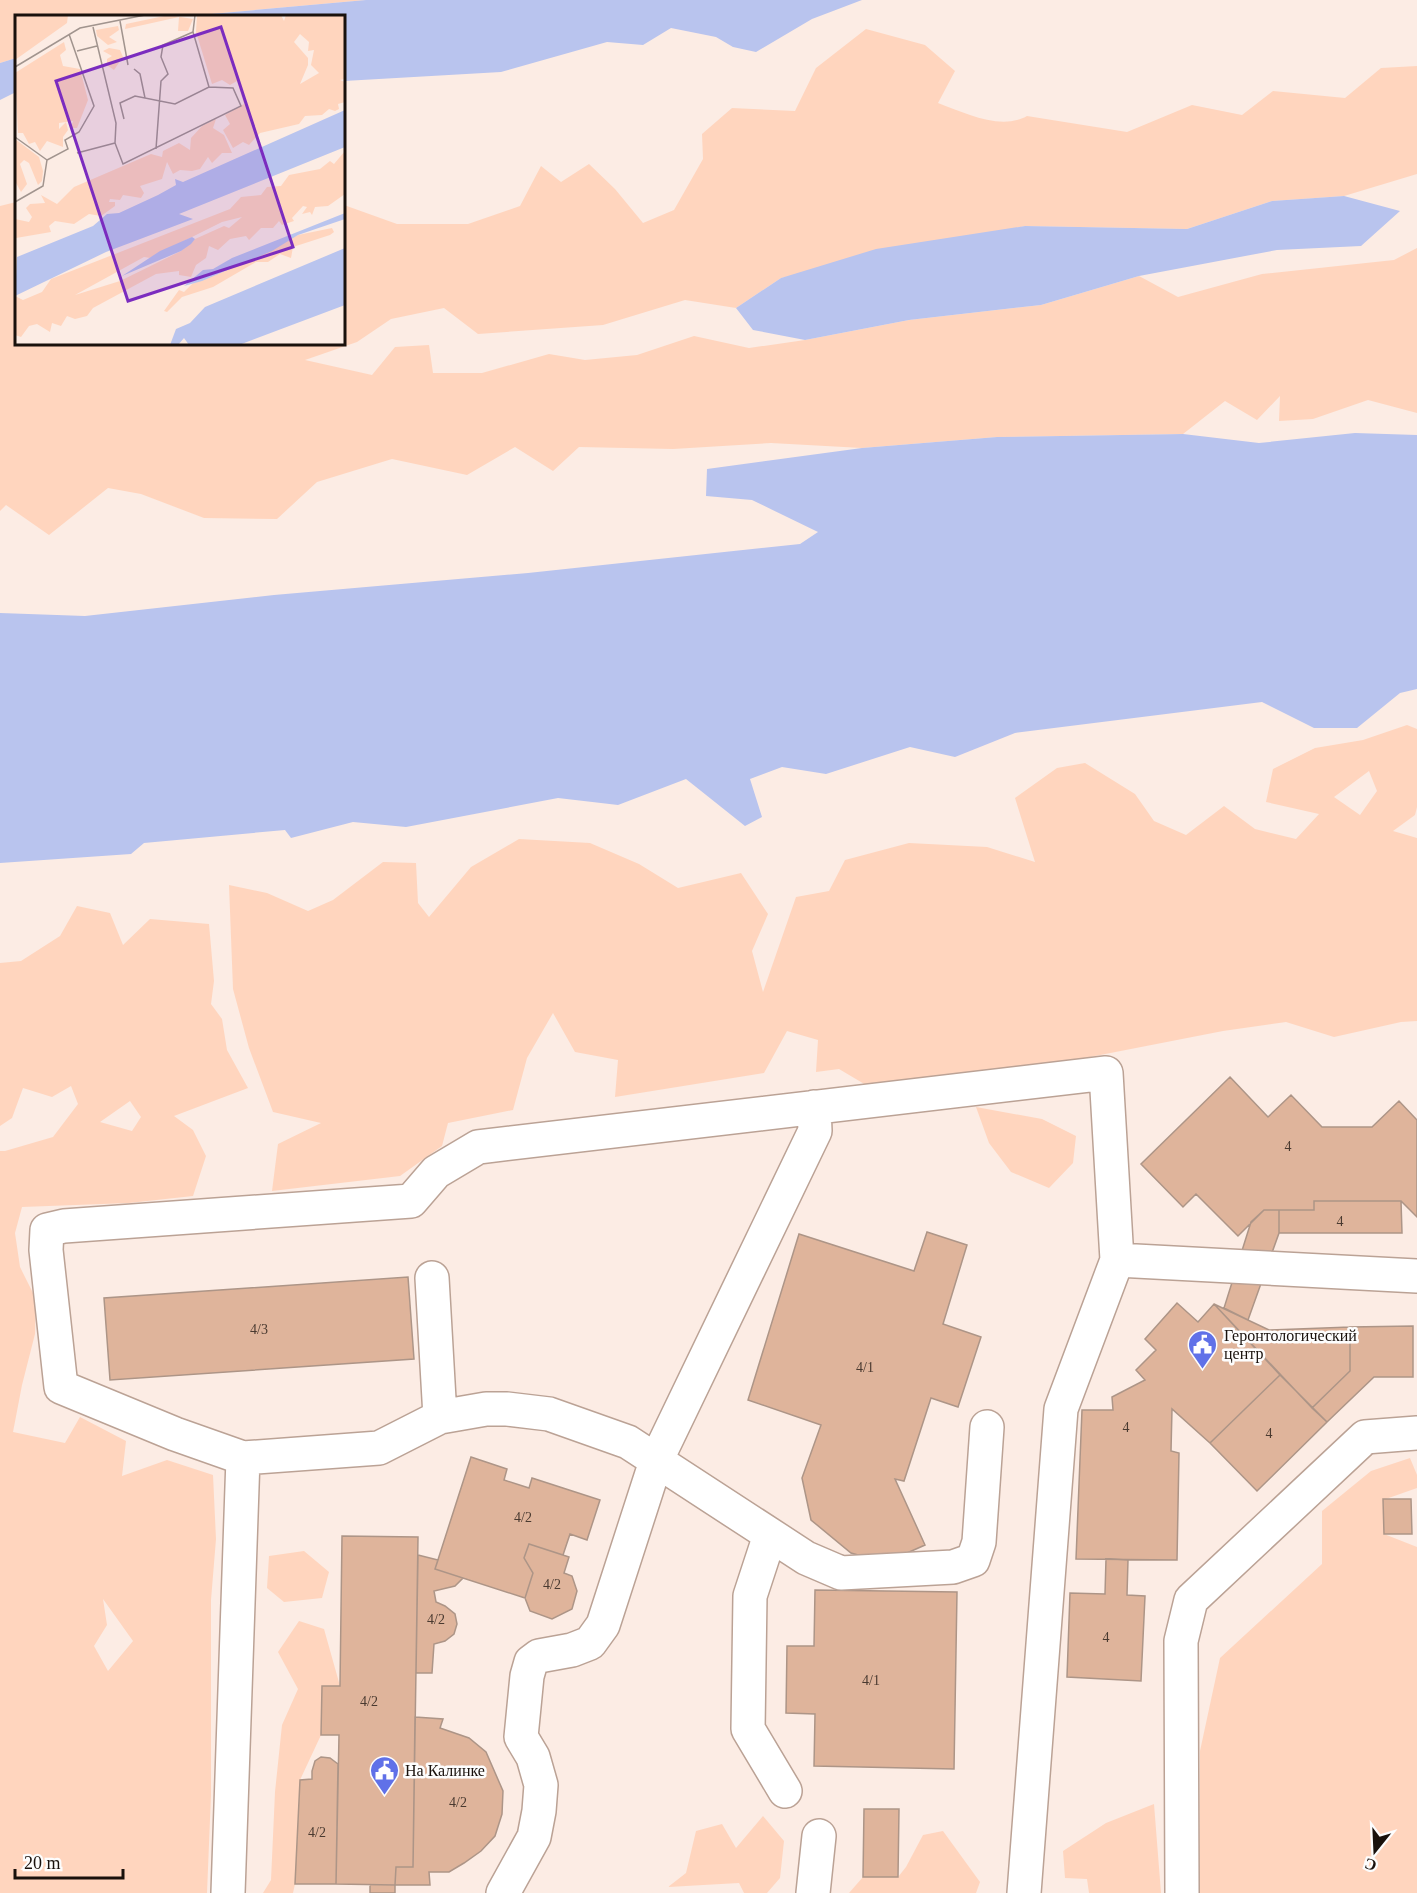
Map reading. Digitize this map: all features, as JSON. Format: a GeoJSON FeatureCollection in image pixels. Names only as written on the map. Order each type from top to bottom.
{"type":"FeatureCollection","features":[{"type":"Feature","properties":{"kind":"lane"},"geometry":{"type":"LineString","coordinates":[[987,1427],[979,1542],[973,1560],[953,1567],[842,1573],[806,1558],[628,1442],[549,1414],[486,1409],[440,1417],[379,1448],[243,1458],[175,1434],[61,1387],[46,1250],[47,1230],[64,1226],[411,1201],[436,1172],[478,1147],[1106,1073],[1117,1260],[1060,1408],[1024,1893]]}},
{"type":"Feature","properties":{"kind":"lane"},"geometry":{"type":"LineString","coordinates":[[503,1893],[534,1837],[539,1811],[541,1785],[533,1757],[520,1737],[527,1676],[531,1662],[539,1656],[572,1650],[590,1642],[603,1625],[656,1461],[814,1131],[814,1107]]}},
{"type":"Feature","properties":{"kind":"lane"},"geometry":{"type":"LineString","coordinates":[[1117,1260],[1417,1276]]}},
{"type":"Feature","properties":{"kind":"lane"},"geometry":{"type":"LineString","coordinates":[[432,1278],[440,1417]]}},
{"type":"Feature","properties":{"kind":"lane"},"geometry":{"type":"LineString","coordinates":[[1182,1893],[1181,1641],[1191,1600],[1365,1437],[1417,1433]]}},
{"type":"Feature","properties":{"kind":"lane"},"geometry":{"type":"LineString","coordinates":[[228,1893],[243,1458]]}},
{"type":"Feature","properties":{"kind":"lane"},"geometry":{"type":"LineString","coordinates":[[770,1535],[750,1596],[748,1728],[785,1791]]}},
{"type":"Feature","properties":{"kind":"lane"},"geometry":{"type":"LineString","coordinates":[[813,1893],[819,1836]]}},
{"type":"Feature","properties":{"kind":"shaded area"},"geometry":{"type":"Polygon","coordinates":[[[0,0],[366,0],[200,15],[15,15],[15,58],[0,63],[0,0]]]}},
{"type":"Feature","properties":{"kind":"shaded area"},"geometry":{"type":"Polygon","coordinates":[[[866,29],[925,45],[955,71],[938,103],[995,121],[1006,122],[1027,116],[1127,132],[1192,105],[1242,115],[1273,91],[1345,98],[1381,68],[1417,66],[1417,174],[1344,196],[1272,201],[1187,229],[1025,226],[781,278],[736,308],[685,300],[603,325],[478,334],[444,308],[391,319],[357,342],[305,360],[372,375],[395,347],[429,345],[433,373],[482,373],[549,354],[585,360],[637,355],[694,336],[749,348],[909,320],[1041,305],[1139,276],[1178,297],[1262,274],[1394,260],[1417,248],[1417,413],[1368,400],[1313,419],[1279,421],[1280,396],[1257,420],[1225,401],[1183,434],[997,437],[862,448],[771,443],[673,449],[579,447],[553,471],[515,447],[467,475],[392,459],[317,482],[277,519],[204,518],[141,494],[108,488],[49,535],[6,505],[0,511],[0,206],[15,202],[15,345],[345,345],[345,205],[397,224],[468,224],[520,206],[541,166],[561,182],[589,164],[615,189],[643,223],[674,210],[703,159],[702,134],[732,108],[795,111],[816,68],[866,29]]]}},
{"type":"Feature","properties":{"kind":"shaded area"},"geometry":{"type":"Polygon","coordinates":[[[1407,725],[1417,729],[1417,807],[1415,815],[1393,831],[1417,838],[1417,1021],[1401,1022],[1334,1037],[1286,1022],[1223,1031],[1049,1065],[866,1085],[839,1069],[816,1072],[818,1040],[787,1031],[764,1073],[615,1097],[618,1060],[575,1052],[553,1013],[527,1058],[513,1110],[448,1123],[442,1146],[400,1176],[272,1191],[278,1144],[321,1123],[273,1112],[249,1048],[233,989],[229,885],[267,893],[308,911],[333,900],[383,862],[416,863],[418,903],[429,917],[471,867],[519,839],[590,843],[639,864],[678,888],[741,873],[768,914],[752,951],[763,992],[796,897],[829,891],[845,860],[909,843],[987,847],[1035,862],[1015,798],[1057,768],[1085,763],[1135,794],[1154,821],[1186,835],[1224,806],[1255,829],[1296,839],[1319,814],[1266,802],[1273,769],[1315,748],[1363,740],[1407,725]],[[1369,771],[1334,797],[1360,815],[1377,791],[1369,771]]]}},
{"type":"Feature","properties":{"kind":"shaded area"},"geometry":{"type":"Polygon","coordinates":[[[77,906],[110,913],[123,945],[150,919],[209,924],[214,981],[211,1004],[222,1019],[227,1050],[248,1088],[174,1116],[193,1130],[206,1156],[193,1196],[129,1203],[22,1207],[15,1233],[20,1267],[36,1299],[35,1334],[13,1432],[65,1443],[80,1417],[126,1441],[122,1476],[167,1460],[213,1475],[216,1539],[211,1600],[211,1795],[207,1893],[0,1893],[0,1151],[53,1137],[78,1104],[71,1086],[52,1097],[23,1088],[12,1118],[0,1126],[0,963],[21,961],[60,936],[77,906]],[[130,1101],[100,1122],[132,1131],[141,1117],[130,1101]],[[103,1599],[107,1625],[94,1646],[108,1671],[133,1641],[103,1599]]]}},
{"type":"Feature","properties":{"kind":"shaded area"},"geometry":{"type":"Polygon","coordinates":[[[976,1107],[1042,1119],[1076,1136],[1073,1163],[1049,1188],[1011,1172],[989,1143],[976,1107]]]}},
{"type":"Feature","properties":{"kind":"shaded area"},"geometry":{"type":"Polygon","coordinates":[[[1410,1458],[1417,1475],[1417,1488],[1383,1500],[1384,1534],[1417,1547],[1417,1893],[1199,1893],[1200,1751],[1220,1658],[1322,1564],[1322,1511],[1371,1471],[1410,1458]]]}},
{"type":"Feature","properties":{"kind":"shaded area"},"geometry":{"type":"Polygon","coordinates":[[[304,1551],[329,1572],[322,1598],[284,1602],[267,1588],[269,1556],[304,1551]]]}},
{"type":"Feature","properties":{"kind":"shaded area"},"geometry":{"type":"Polygon","coordinates":[[[299,1621],[324,1629],[340,1686],[322,1686],[321,1735],[300,1780],[293,1893],[263,1893],[271,1880],[275,1792],[282,1725],[298,1689],[278,1652],[299,1621]]]}},
{"type":"Feature","properties":{"kind":"shaded area"},"geometry":{"type":"Polygon","coordinates":[[[1154,1804],[1161,1893],[1089,1893],[1087,1879],[1065,1878],[1063,1851],[1106,1823],[1154,1804]]]}},
{"type":"Feature","properties":{"kind":"shaded area"},"geometry":{"type":"Polygon","coordinates":[[[763,1816],[784,1841],[780,1878],[767,1893],[744,1893],[739,1883],[668,1887],[686,1873],[696,1831],[722,1824],[736,1848],[763,1816]]]}},
{"type":"Feature","properties":{"kind":"shaded area"},"geometry":{"type":"Polygon","coordinates":[[[943,1831],[980,1882],[976,1893],[849,1893],[863,1877],[898,1877],[923,1835],[943,1831]]]}},
{"type":"Feature","properties":{"kind":"water"},"geometry":{"type":"Polygon","coordinates":[[[366,0],[862,0],[812,19],[756,52],[733,47],[716,37],[671,28],[643,45],[607,42],[501,72],[345,81],[345,15],[200,15],[366,0]]]}},
{"type":"Feature","properties":{"kind":"water"},"geometry":{"type":"Polygon","coordinates":[[[15,58],[15,92],[0,100],[0,63],[15,58]]]}},
{"type":"Feature","properties":{"kind":"water"},"geometry":{"type":"Polygon","coordinates":[[[1344,196],[1400,211],[1361,246],[1277,250],[1139,276],[1041,305],[909,320],[805,340],[753,330],[736,308],[781,278],[876,249],[1025,226],[1187,229],[1272,201],[1344,196]]]}},
{"type":"Feature","properties":{"kind":"water"},"geometry":{"type":"Polygon","coordinates":[[[1355,433],[1417,435],[1417,689],[1400,693],[1357,728],[1314,728],[1262,702],[1015,733],[955,757],[910,747],[826,774],[782,767],[750,779],[762,817],[745,826],[686,779],[618,805],[558,798],[406,827],[353,822],[291,838],[285,830],[144,843],[131,854],[0,863],[0,613],[85,616],[274,595],[528,573],[800,544],[818,532],[752,500],[706,496],[707,469],[862,448],[997,437],[1183,434],[1259,443],[1355,433]]]}},
{"type":"Feature","properties":{"kind":"building"},"geometry":{"type":"Polygon","coordinates":[[[1230,1077],[1268,1117],[1291,1095],[1322,1127],[1372,1127],[1399,1101],[1417,1120],[1417,1217],[1401,1201],[1314,1201],[1314,1210],[1264,1210],[1238,1236],[1196,1194],[1183,1207],[1141,1164],[1230,1077]]]}},
{"type":"Feature","properties":{"kind":"building"},"geometry":{"type":"Polygon","coordinates":[[[1314,1201],[1401,1201],[1402,1233],[1279,1233],[1279,1210],[1314,1210],[1314,1201]]]}},
{"type":"Feature","properties":{"kind":"building"},"geometry":{"type":"Polygon","coordinates":[[[1264,1210],[1279,1210],[1279,1233],[1248,1320],[1224,1308],[1251,1222],[1264,1210]]]}},
{"type":"Feature","properties":{"kind":"building"},"geometry":{"type":"Polygon","coordinates":[[[927,1232],[967,1245],[943,1324],[981,1337],[958,1407],[931,1398],[904,1481],[895,1479],[925,1545],[889,1561],[872,1559],[851,1553],[811,1520],[802,1478],[821,1425],[748,1400],[799,1234],[914,1271],[927,1232]]]}},
{"type":"Feature","properties":{"kind":"building"},"geometry":{"type":"Polygon","coordinates":[[[408,1277],[414,1359],[110,1380],[104,1298],[408,1277]]]}},
{"type":"Feature","properties":{"kind":"building"},"geometry":{"type":"Polygon","coordinates":[[[1177,1303],[1198,1322],[1214,1304],[1280,1375],[1210,1443],[1172,1409],[1171,1451],[1179,1453],[1177,1560],[1076,1559],[1082,1410],[1113,1410],[1112,1397],[1145,1380],[1136,1370],[1156,1350],[1145,1339],[1177,1303]]]}},
{"type":"Feature","properties":{"kind":"building"},"geometry":{"type":"Polygon","coordinates":[[[1214,1304],[1269,1330],[1350,1327],[1350,1371],[1312,1408],[1214,1304]]]}},
{"type":"Feature","properties":{"kind":"building"},"geometry":{"type":"Polygon","coordinates":[[[1413,1326],[1413,1377],[1374,1377],[1327,1422],[1312,1408],[1350,1371],[1350,1327],[1413,1326]]]}},
{"type":"Feature","properties":{"kind":"building"},"geometry":{"type":"Polygon","coordinates":[[[1280,1375],[1327,1422],[1257,1491],[1210,1443],[1280,1375]]]}},
{"type":"Feature","properties":{"kind":"building"},"geometry":{"type":"Polygon","coordinates":[[[471,1457],[507,1469],[504,1480],[529,1488],[532,1478],[600,1500],[587,1540],[570,1534],[563,1555],[529,1544],[524,1558],[533,1573],[525,1598],[435,1569],[471,1457]]]}},
{"type":"Feature","properties":{"kind":"building"},"geometry":{"type":"Polygon","coordinates":[[[1383,1499],[1411,1499],[1412,1534],[1384,1534],[1383,1499]]]}},
{"type":"Feature","properties":{"kind":"building"},"geometry":{"type":"Polygon","coordinates":[[[342,1536],[418,1537],[413,1867],[396,1867],[395,1885],[336,1884],[339,1735],[321,1735],[322,1686],[340,1686],[342,1536]]]}},
{"type":"Feature","properties":{"kind":"building"},"geometry":{"type":"Polygon","coordinates":[[[529,1544],[569,1557],[564,1573],[572,1576],[577,1591],[572,1609],[552,1619],[530,1611],[525,1598],[533,1573],[524,1558],[529,1544]]]}},
{"type":"Feature","properties":{"kind":"building"},"geometry":{"type":"Polygon","coordinates":[[[418,1555],[438,1560],[435,1569],[463,1578],[455,1586],[434,1591],[436,1602],[455,1614],[457,1624],[454,1634],[445,1641],[434,1644],[432,1673],[416,1673],[418,1555]]]}},
{"type":"Feature","properties":{"kind":"building"},"geometry":{"type":"Polygon","coordinates":[[[1106,1559],[1128,1560],[1127,1595],[1145,1596],[1141,1681],[1067,1677],[1070,1593],[1105,1594],[1106,1559]]]}},
{"type":"Feature","properties":{"kind":"building"},"geometry":{"type":"Polygon","coordinates":[[[815,1590],[957,1592],[954,1769],[814,1766],[815,1714],[786,1713],[787,1646],[814,1646],[815,1590]]]}},
{"type":"Feature","properties":{"kind":"building"},"geometry":{"type":"Polygon","coordinates":[[[415,1717],[443,1719],[440,1728],[469,1738],[486,1752],[503,1791],[502,1814],[495,1836],[481,1851],[464,1863],[449,1872],[429,1872],[430,1885],[395,1885],[396,1867],[413,1867],[415,1717]]]}},
{"type":"Feature","properties":{"kind":"building"},"geometry":{"type":"Polygon","coordinates":[[[321,1757],[330,1758],[338,1764],[336,1884],[295,1884],[300,1780],[312,1779],[315,1761],[321,1757]]]}},
{"type":"Feature","properties":{"kind":"building"},"geometry":{"type":"Polygon","coordinates":[[[864,1809],[899,1809],[898,1877],[863,1877],[864,1809]]]}},
{"type":"Feature","properties":{"kind":"building"},"geometry":{"type":"Polygon","coordinates":[[[370,1885],[395,1885],[395,1893],[370,1893],[370,1885]]]}},
{"type":"Feature","properties":{"kind":"place","name":"Геронтологический центр"},"geometry":{"type":"Point","coordinates":[1203,1370]}},
{"type":"Feature","properties":{"kind":"place","name":"На Калинке"},"geometry":{"type":"Point","coordinates":[384,1796]}}]}
